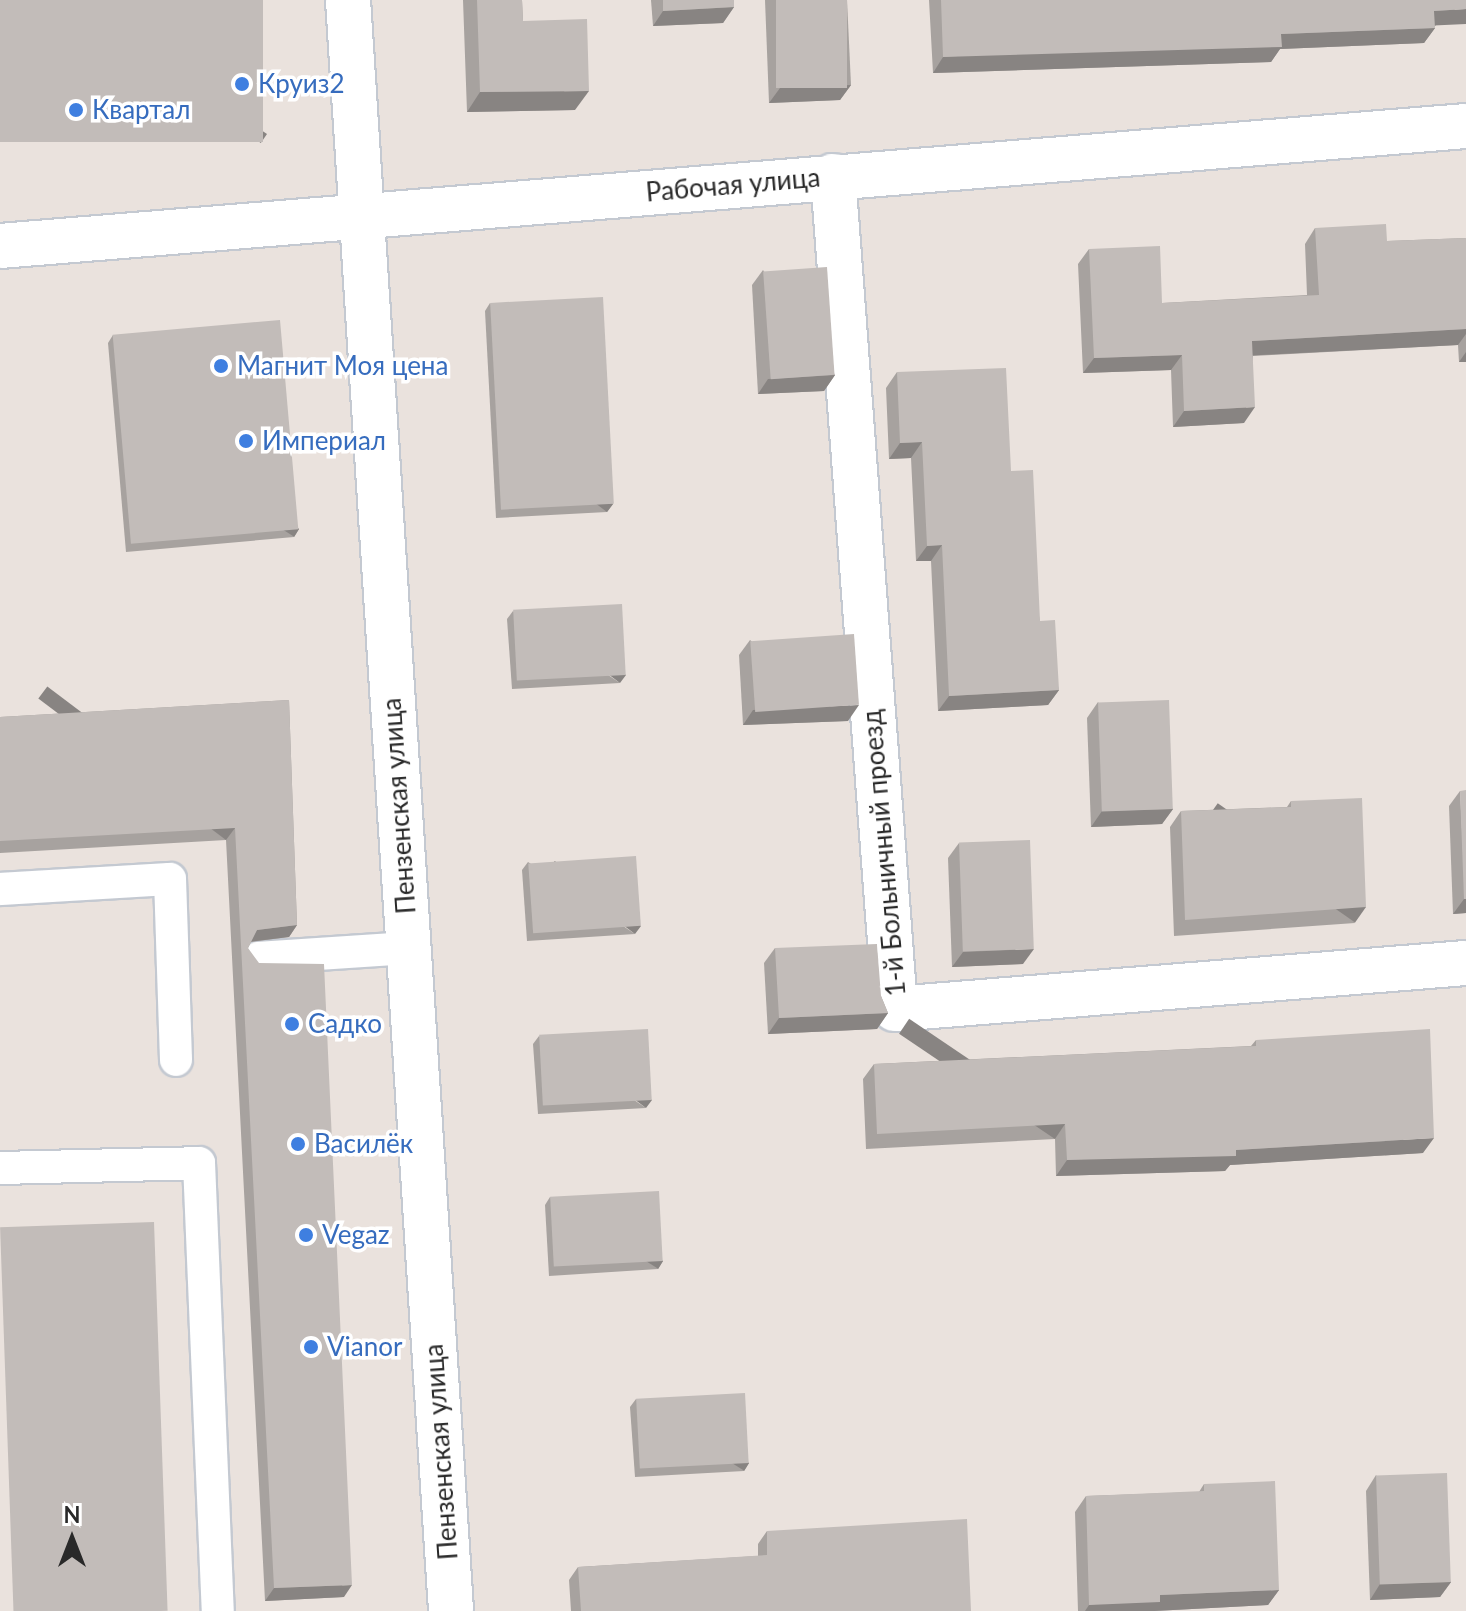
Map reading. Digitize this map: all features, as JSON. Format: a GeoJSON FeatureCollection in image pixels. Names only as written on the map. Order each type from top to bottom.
{"type":"FeatureCollection","features":[{"type":"Feature","properties":{"kind":"street","name":"Пензенская улица"},"geometry":{"type":"LineString","coordinates":[[348,0],[451,1611]]}},
{"type":"Feature","properties":{"kind":"street","name":"Рабочая улица"},"geometry":{"type":"LineString","coordinates":[[0,246],[362,219],[833,176],[1466,126]]}},
{"type":"Feature","properties":{"kind":"street","name":"1-й Больничный проезд"},"geometry":{"type":"LineString","coordinates":[[833,176],[895,1009],[1466,963]]}},
{"type":"Feature","properties":{"kind":"lane"},"geometry":{"type":"LineString","coordinates":[[0,889],[170,879],[176,1060]]}},
{"type":"Feature","properties":{"kind":"lane"},"geometry":{"type":"LineString","coordinates":[[258,958],[408,948]]}},
{"type":"Feature","properties":{"kind":"lane"},"geometry":{"type":"LineString","coordinates":[[0,1168],[199,1163],[218,1611]]}},
{"type":"Feature","properties":{"kind":"building"},"geometry":{"type":"Polygon","coordinates":[[[0,0],[263,0],[263,142],[0,142],[0,0]]]}},
{"type":"Feature","properties":{"kind":"building"},"geometry":{"type":"Polygon","coordinates":[[[477,0],[522,0],[523,21],[587,19],[589,91],[480,92],[477,0]]]}},
{"type":"Feature","properties":{"kind":"building"},"geometry":{"type":"Polygon","coordinates":[[[663,0],[734,0],[734,7],[663,11],[663,0]]]}},
{"type":"Feature","properties":{"kind":"building"},"geometry":{"type":"Polygon","coordinates":[[[776,0],[847,0],[847,88],[776,88],[776,0]]]}},
{"type":"Feature","properties":{"kind":"building"},"geometry":{"type":"Polygon","coordinates":[[[941,0],[1466,0],[1466,9],[1434,11],[1435,28],[1281,34],[1282,47],[943,57],[941,0]]]}},
{"type":"Feature","properties":{"kind":"building"},"geometry":{"type":"Polygon","coordinates":[[[1386,224],[1387,241],[1466,238],[1466,329],[1252,341],[1255,407],[1184,411],[1182,355],[1094,358],[1089,249],[1160,246],[1162,303],[1319,295],[1315,228],[1386,224]]]}},
{"type":"Feature","properties":{"kind":"building"},"geometry":{"type":"Polygon","coordinates":[[[827,267],[835,375],[771,379],[763,271],[827,267]]]}},
{"type":"Feature","properties":{"kind":"building"},"geometry":{"type":"Polygon","coordinates":[[[603,297],[614,504],[501,510],[490,303],[603,297]]]}},
{"type":"Feature","properties":{"kind":"building"},"geometry":{"type":"Polygon","coordinates":[[[280,320],[298,529],[131,544],[113,335],[280,320]]]}},
{"type":"Feature","properties":{"kind":"building"},"geometry":{"type":"Polygon","coordinates":[[[1006,368],[1011,471],[1033,470],[1040,621],[1055,620],[1059,690],[949,696],[942,545],[927,546],[922,442],[900,443],[897,372],[1006,368]]]}},
{"type":"Feature","properties":{"kind":"building"},"geometry":{"type":"Polygon","coordinates":[[[622,604],[626,675],[517,681],[513,610],[622,604]]]}},
{"type":"Feature","properties":{"kind":"building"},"geometry":{"type":"Polygon","coordinates":[[[854,634],[859,705],[755,712],[750,641],[854,634]]]}},
{"type":"Feature","properties":{"kind":"building"},"geometry":{"type":"Polygon","coordinates":[[[289,700],[297,925],[257,930],[248,948],[259,963],[324,964],[352,1585],[274,1588],[235,828],[0,841],[0,717],[289,700]]]}},
{"type":"Feature","properties":{"kind":"building"},"geometry":{"type":"Polygon","coordinates":[[[1169,700],[1173,809],[1102,811],[1098,702],[1169,700]]]}},
{"type":"Feature","properties":{"kind":"building"},"geometry":{"type":"Polygon","coordinates":[[[1466,790],[1466,899],[1464,899],[1460,791],[1466,790]]]}},
{"type":"Feature","properties":{"kind":"building"},"geometry":{"type":"Polygon","coordinates":[[[1362,798],[1366,907],[1185,920],[1181,811],[1291,807],[1291,801],[1362,798]]]}},
{"type":"Feature","properties":{"kind":"building"},"geometry":{"type":"Polygon","coordinates":[[[1030,840],[1034,949],[963,951],[959,842],[1030,840]]]}},
{"type":"Feature","properties":{"kind":"building"},"geometry":{"type":"Polygon","coordinates":[[[636,856],[641,926],[533,933],[528,864],[636,856]]]}},
{"type":"Feature","properties":{"kind":"building"},"geometry":{"type":"Polygon","coordinates":[[[877,944],[881,996],[888,1013],[779,1018],[775,948],[877,944]]]}},
{"type":"Feature","properties":{"kind":"building"},"geometry":{"type":"Polygon","coordinates":[[[648,1029],[652,1100],[543,1106],[539,1035],[648,1029]]]}},
{"type":"Feature","properties":{"kind":"building"},"geometry":{"type":"Polygon","coordinates":[[[1430,1029],[1434,1138],[1236,1150],[1236,1156],[1067,1160],[1065,1124],[877,1134],[874,1064],[1256,1046],[1256,1040],[1430,1029]]]}},
{"type":"Feature","properties":{"kind":"building"},"geometry":{"type":"Polygon","coordinates":[[[659,1191],[663,1261],[554,1267],[550,1197],[659,1191]]]}},
{"type":"Feature","properties":{"kind":"building"},"geometry":{"type":"Polygon","coordinates":[[[154,1222],[168,1611],[13,1611],[0,1227],[154,1222]]]}},
{"type":"Feature","properties":{"kind":"building"},"geometry":{"type":"Polygon","coordinates":[[[745,1393],[749,1463],[640,1469],[636,1399],[745,1393]]]}},
{"type":"Feature","properties":{"kind":"building"},"geometry":{"type":"Polygon","coordinates":[[[1447,1473],[1451,1582],[1380,1584],[1376,1475],[1447,1473]]]}},
{"type":"Feature","properties":{"kind":"building"},"geometry":{"type":"Polygon","coordinates":[[[1275,1481],[1279,1590],[1160,1595],[1160,1602],[1089,1605],[1086,1496],[1204,1491],[1204,1484],[1275,1481]]]}},
{"type":"Feature","properties":{"kind":"building"},"geometry":{"type":"Polygon","coordinates":[[[967,1519],[971,1611],[581,1611],[578,1567],[767,1555],[767,1531],[967,1519]]]}},
{"type":"Feature","properties":{"kind":"place","name":"Круиз2"},"geometry":{"type":"Point","coordinates":[242,84]}},
{"type":"Feature","properties":{"kind":"place","name":"Квартал"},"geometry":{"type":"Point","coordinates":[76,110]}},
{"type":"Feature","properties":{"kind":"place","name":"Магнит Моя цена"},"geometry":{"type":"Point","coordinates":[221,366]}},
{"type":"Feature","properties":{"kind":"place","name":"Империал"},"geometry":{"type":"Point","coordinates":[246,441]}},
{"type":"Feature","properties":{"kind":"place","name":"Садко"},"geometry":{"type":"Point","coordinates":[292,1024]}},
{"type":"Feature","properties":{"kind":"place","name":"Василёк"},"geometry":{"type":"Point","coordinates":[298,1144]}},
{"type":"Feature","properties":{"kind":"place","name":"Vegaz"},"geometry":{"type":"Point","coordinates":[306,1235]}},
{"type":"Feature","properties":{"kind":"place","name":"Vianor"},"geometry":{"type":"Point","coordinates":[311,1347]}}]}
